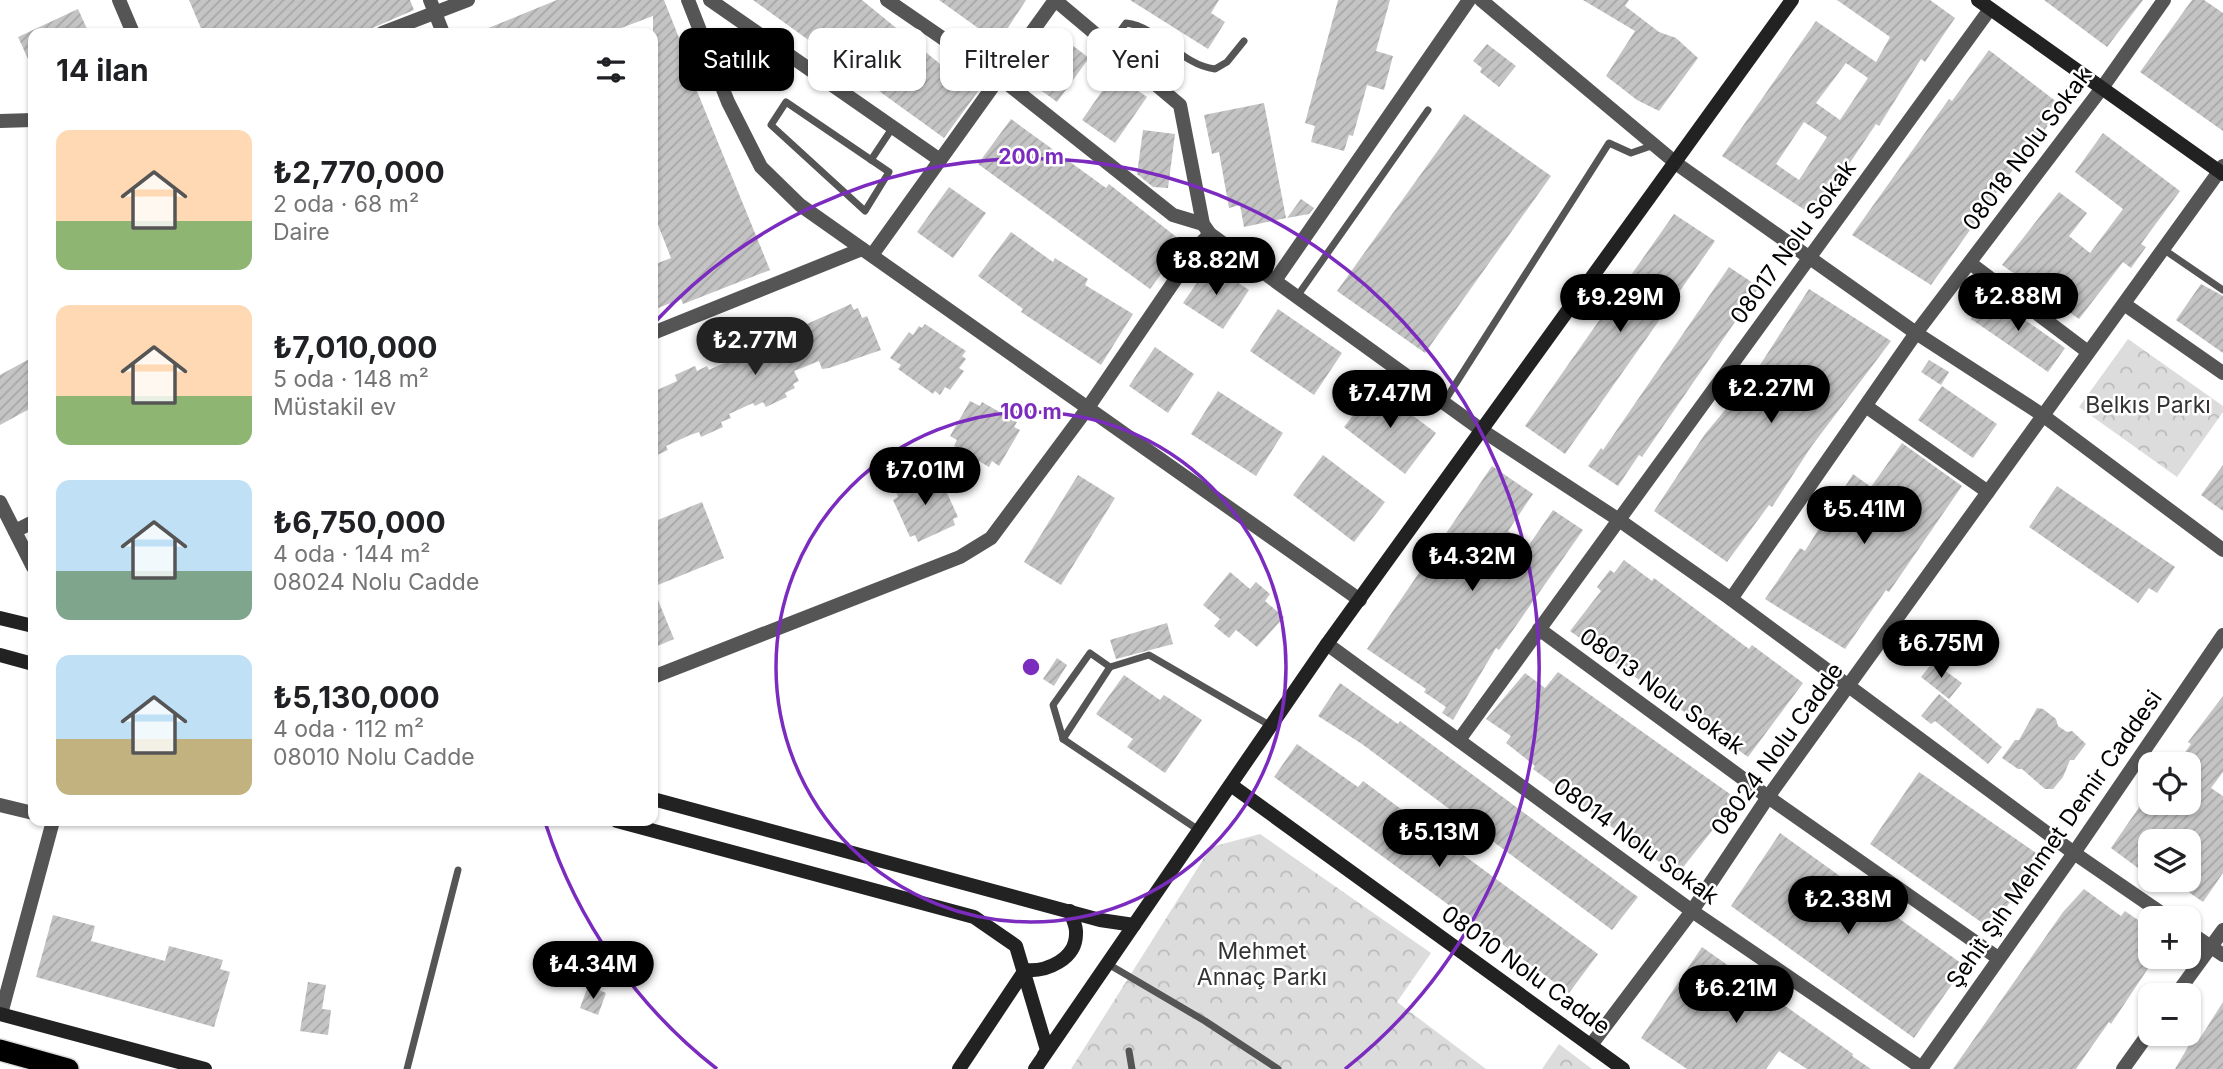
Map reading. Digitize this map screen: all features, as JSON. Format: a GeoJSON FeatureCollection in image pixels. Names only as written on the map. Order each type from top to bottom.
{"type":"FeatureCollection","features":[{"type":"Feature","properties":{"kind":"highway"},"geometry":{"type":"LineString","coordinates":[[0,1050],[68,1069]]}},
{"type":"Feature","properties":{"kind":"street"},"geometry":{"type":"LineString","coordinates":[[118,0],[131,28]]}},
{"type":"Feature","properties":{"kind":"street"},"geometry":{"type":"LineString","coordinates":[[391,28],[433,6],[468,0]]}},
{"type":"Feature","properties":{"kind":"street"},"geometry":{"type":"LineString","coordinates":[[688,0],[728,102],[761,167],[800,205],[1360,600]]}},
{"type":"Feature","properties":{"kind":"street"},"geometry":{"type":"LineString","coordinates":[[710,0],[940,160]]}},
{"type":"Feature","properties":{"kind":"street"},"geometry":{"type":"LineString","coordinates":[[887,0],[940,36]]}},
{"type":"Feature","properties":{"kind":"street"},"geometry":{"type":"LineString","coordinates":[[1035,28],[1055,0],[1089,28]]}},
{"type":"Feature","properties":{"kind":"street"},"geometry":{"type":"LineString","coordinates":[[1276,279],[1469,0]]}},
{"type":"Feature","properties":{"kind":"street"},"geometry":{"type":"LineString","coordinates":[[1480,0],[1677,164],[1916,333],[2041,414],[2223,550]]}},
{"type":"Feature","properties":{"kind":"street"},"geometry":{"type":"LineString","coordinates":[[1037,1069],[1047,1050],[1327,644],[1677,164],[1792,0]]}},
{"type":"Feature","properties":{"kind":"street","name":"08018 Nolu Sokak"},"geometry":{"type":"LineString","coordinates":[[1731,599],[1916,333],[2102,88],[2164,0]]}},
{"type":"Feature","properties":{"kind":"street"},"geometry":{"type":"LineString","coordinates":[[1984,4],[2222,170]]}},
{"type":"Feature","properties":{"kind":"street","name":"08017 Nolu Sokak"},"geometry":{"type":"LineString","coordinates":[[1459,740],[1809,259],[1984,4]]}},
{"type":"Feature","properties":{"kind":"street"},"geometry":{"type":"LineString","coordinates":[[433,6],[441,28]]}},
{"type":"Feature","properties":{"kind":"street"},"geometry":{"type":"LineString","coordinates":[[658,331],[867,252],[940,160],[989,91]]}},
{"type":"Feature","properties":{"kind":"street"},"geometry":{"type":"LineString","coordinates":[[1017,91],[1173,215],[1207,229],[1483,431],[1619,520],[1731,599],[2074,853],[2151,906]]}},
{"type":"Feature","properties":{"kind":"street"},"geometry":{"type":"LineString","coordinates":[[658,675],[960,557],[991,538],[1087,409],[1199,245],[1207,229],[1180,105],[1164,91]]}},
{"type":"Feature","properties":{"kind":"street"},"geometry":{"type":"LineString","coordinates":[[0,121],[28,120]]}},
{"type":"Feature","properties":{"kind":"street","name":"08024 Nolu Cadde"},"geometry":{"type":"LineString","coordinates":[[1591,1045],[1692,911],[1768,797],[1849,688],[2041,414],[2222,170]]}},
{"type":"Feature","properties":{"kind":"street"},"geometry":{"type":"LineString","coordinates":[[1970,262],[2088,352]]}},
{"type":"Feature","properties":{"kind":"street"},"geometry":{"type":"LineString","coordinates":[[2124,304],[2223,373]]}},
{"type":"Feature","properties":{"kind":"street"},"geometry":{"type":"LineString","coordinates":[[1867,407],[1988,492]]}},
{"type":"Feature","properties":{"kind":"street"},"geometry":{"type":"LineString","coordinates":[[0,502],[28,557]]}},
{"type":"Feature","properties":{"kind":"street"},"geometry":{"type":"LineString","coordinates":[[15,531],[28,524]]}},
{"type":"Feature","properties":{"kind":"street"},"geometry":{"type":"LineString","coordinates":[[0,618],[28,625]]}},
{"type":"Feature","properties":{"kind":"street","name":"08013 Nolu Sokak"},"geometry":{"type":"LineString","coordinates":[[1539,629],[1768,797],[1998,958]]}},
{"type":"Feature","properties":{"kind":"street","name":"Şehit Şıh Mehmet Demir Caddesi"},"geometry":{"type":"LineString","coordinates":[[1921,1069],[2074,853],[2223,635]]}},
{"type":"Feature","properties":{"kind":"street","name":"08014 Nolu Sokak"},"geometry":{"type":"LineString","coordinates":[[1327,644],[1692,911],[1921,1069]]}},
{"type":"Feature","properties":{"kind":"street"},"geometry":{"type":"LineString","coordinates":[[0,655],[28,663]]}},
{"type":"Feature","properties":{"kind":"street","name":"08010 Nolu Cadde"},"geometry":{"type":"LineString","coordinates":[[1231,785],[1623,1069]]}},
{"type":"Feature","properties":{"kind":"street"},"geometry":{"type":"LineString","coordinates":[[658,800],[1100,920],[1134,925]]}},
{"type":"Feature","properties":{"kind":"street"},"geometry":{"type":"LineString","coordinates":[[0,805],[28,812]]}},
{"type":"Feature","properties":{"kind":"street"},"geometry":{"type":"LineString","coordinates":[[52,826],[1,1014],[205,1069]]}},
{"type":"Feature","properties":{"kind":"street"},"geometry":{"type":"LineString","coordinates":[[636,826],[974,917],[1016,946],[1047,1050]]}},
{"type":"Feature","properties":{"kind":"street"},"geometry":{"type":"LineString","coordinates":[[1025,970],[1048,968],[1064,958],[1074,945],[1077,931],[1070,911]]}},
{"type":"Feature","properties":{"kind":"street"},"geometry":{"type":"LineString","coordinates":[[2184,983],[2223,930]]}},
{"type":"Feature","properties":{"kind":"street"},"geometry":{"type":"LineString","coordinates":[[2201,941],[2223,956]]}},
{"type":"Feature","properties":{"kind":"street"},"geometry":{"type":"LineString","coordinates":[[959,1069],[1025,970]]}},
{"type":"Feature","properties":{"kind":"street"},"geometry":{"type":"LineString","coordinates":[[2123,1069],[2140,1046]]}},
{"type":"Feature","properties":{"kind":"lane"},"geometry":{"type":"LineString","coordinates":[[1122,28],[1126,23],[1139,24],[1145,28]]}},
{"type":"Feature","properties":{"kind":"lane"},"geometry":{"type":"LineString","coordinates":[[1184,56],[1199,67],[1215,69],[1227,62],[1244,41]]}},
{"type":"Feature","properties":{"kind":"lane"},"geometry":{"type":"LineString","coordinates":[[786,102],[871,160],[888,172],[865,211],[771,125],[786,102]]}},
{"type":"Feature","properties":{"kind":"lane"},"geometry":{"type":"LineString","coordinates":[[1298,295],[1428,110]]}},
{"type":"Feature","properties":{"kind":"lane"},"geometry":{"type":"LineString","coordinates":[[871,160],[893,127]]}},
{"type":"Feature","properties":{"kind":"lane"},"geometry":{"type":"LineString","coordinates":[[1444,402],[1609,143],[1631,153],[1654,145]]}},
{"type":"Feature","properties":{"kind":"lane"},"geometry":{"type":"LineString","coordinates":[[2163,249],[2223,290]]}},
{"type":"Feature","properties":{"kind":"lane"},"geometry":{"type":"LineString","coordinates":[[1110,667],[1090,653],[1053,705],[1063,739],[1199,831]]}},
{"type":"Feature","properties":{"kind":"lane"},"geometry":{"type":"LineString","coordinates":[[1063,739],[1110,667],[1149,655],[1271,726]]}},
{"type":"Feature","properties":{"kind":"lane"},"geometry":{"type":"LineString","coordinates":[[407,1069],[458,870]]}},
{"type":"Feature","properties":{"kind":"lane"},"geometry":{"type":"LineString","coordinates":[[1107,963],[1205,1021],[1278,1069]]}},
{"type":"Feature","properties":{"kind":"lane"},"geometry":{"type":"LineString","coordinates":[[1129,1051],[1132,1069]]}},
{"type":"Feature","properties":{"kind":"green space","name":"Belkıs Parkı"},"geometry":{"type":"Polygon","coordinates":[[[2128,339],[2223,406],[2223,412],[2177,477],[2079,407],[2128,339]]]}},
{"type":"Feature","properties":{"kind":"green space","name":"Mehmet Annaç Parkı"},"geometry":{"type":"Polygon","coordinates":[[[1260,834],[1431,953],[1397,1002],[1486,1069],[1071,1069],[1211,847],[1260,834]]]}},
{"type":"Feature","properties":{"kind":"green space"},"geometry":{"type":"Polygon","coordinates":[[[1559,1044],[1592,1069],[1542,1069],[1559,1044]]]}},
{"type":"Feature","properties":{"kind":"building"},"geometry":{"type":"Polygon","coordinates":[[[189,0],[410,0],[414,10],[373,28],[201,28],[189,0]]]}},
{"type":"Feature","properties":{"kind":"building"},"geometry":{"type":"Polygon","coordinates":[[[557,0],[664,0],[679,38],[679,91],[697,91],[770,270],[683,304],[681,299],[658,308],[658,263],[671,258],[658,225],[658,28],[653,28],[653,16],[621,28],[488,28],[557,0]]]}},
{"type":"Feature","properties":{"kind":"building"},"geometry":{"type":"Polygon","coordinates":[[[753,0],[862,0],[896,28],[808,28],[808,40],[753,0]]]}},
{"type":"Feature","properties":{"kind":"building"},"geometry":{"type":"Polygon","coordinates":[[[939,0],[1026,0],[1008,28],[978,28],[939,0]]]}},
{"type":"Feature","properties":{"kind":"building"},"geometry":{"type":"Polygon","coordinates":[[[1130,0],[1219,0],[1211,13],[1225,22],[1208,49],[1184,34],[1184,28],[1175,28],[1130,0]]]}},
{"type":"Feature","properties":{"kind":"building"},"geometry":{"type":"Polygon","coordinates":[[[1338,0],[1390,0],[1376,51],[1393,56],[1384,90],[1367,85],[1353,136],[1349,135],[1344,151],[1311,142],[1315,126],[1305,123],[1338,0]]]}},
{"type":"Feature","properties":{"kind":"building"},"geometry":{"type":"Polygon","coordinates":[[[1583,0],[1629,0],[1625,6],[1659,32],[1676,38],[1698,58],[1659,111],[1637,100],[1606,76],[1635,31],[1583,0]]]}},
{"type":"Feature","properties":{"kind":"building"},"geometry":{"type":"Polygon","coordinates":[[[1837,0],[1930,0],[1955,18],[1925,62],[1921,59],[1879,126],[1876,124],[1847,167],[1850,169],[1814,216],[1722,156],[1816,21],[1876,62],[1890,37],[1837,0]],[[1846,63],[1816,103],[1840,120],[1868,78],[1846,63]],[[1804,122],[1776,164],[1799,180],[1827,137],[1804,122]]]}},
{"type":"Feature","properties":{"kind":"building"},"geometry":{"type":"Polygon","coordinates":[[[2044,0],[2143,0],[2107,47],[2044,0]]]}},
{"type":"Feature","properties":{"kind":"building"},"geometry":{"type":"Polygon","coordinates":[[[2192,0],[2204,0],[2223,13],[2223,131],[2140,72],[2192,0]]]}},
{"type":"Feature","properties":{"kind":"building"},"geometry":{"type":"Polygon","coordinates":[[[78,9],[87,28],[37,28],[78,9]]]}},
{"type":"Feature","properties":{"kind":"building"},"geometry":{"type":"Polygon","coordinates":[[[28,32],[28,59],[18,37],[28,32]]]}},
{"type":"Feature","properties":{"kind":"building"},"geometry":{"type":"Polygon","coordinates":[[[1487,44],[1516,66],[1499,87],[1480,72],[1482,68],[1473,61],[1487,44]]]}},
{"type":"Feature","properties":{"kind":"building"},"geometry":{"type":"Polygon","coordinates":[[[1073,46],[1087,56],[1087,61],[1073,80],[1073,46]]]}},
{"type":"Feature","properties":{"kind":"building"},"geometry":{"type":"Polygon","coordinates":[[[1989,50],[2062,106],[2033,146],[2031,144],[1931,285],[1852,235],[1949,99],[1952,101],[1989,50]]]}},
{"type":"Feature","properties":{"kind":"building"},"geometry":{"type":"Polygon","coordinates":[[[926,52],[940,64],[940,91],[978,91],[944,138],[879,91],[926,91],[926,52]]]}},
{"type":"Feature","properties":{"kind":"building"},"geometry":{"type":"Polygon","coordinates":[[[1042,91],[1065,91],[1057,102],[1042,91]]]}},
{"type":"Feature","properties":{"kind":"building"},"geometry":{"type":"Polygon","coordinates":[[[1102,91],[1138,91],[1147,97],[1115,143],[1082,120],[1102,91]]]}},
{"type":"Feature","properties":{"kind":"building"},"geometry":{"type":"Polygon","coordinates":[[[1264,103],[1286,218],[1244,227],[1240,205],[1229,208],[1219,152],[1212,154],[1204,115],[1264,103]]]}},
{"type":"Feature","properties":{"kind":"building"},"geometry":{"type":"Polygon","coordinates":[[[1464,114],[1551,176],[1425,353],[1337,291],[1464,114]]]}},
{"type":"Feature","properties":{"kind":"building"},"geometry":{"type":"Polygon","coordinates":[[[1011,119],[1106,188],[1109,184],[1184,243],[1150,289],[978,164],[1011,119]]]}},
{"type":"Feature","properties":{"kind":"building"},"geometry":{"type":"Polygon","coordinates":[[[1143,130],[1175,134],[1168,188],[1153,187],[1137,174],[1143,130]]]}},
{"type":"Feature","properties":{"kind":"building"},"geometry":{"type":"Polygon","coordinates":[[[2103,133],[2180,191],[2141,244],[2146,247],[2131,268],[2123,262],[2079,319],[2002,265],[2059,192],[2087,213],[2069,236],[2090,253],[2123,209],[2075,172],[2103,133]]]}},
{"type":"Feature","properties":{"kind":"building"},"geometry":{"type":"Polygon","coordinates":[[[949,187],[986,213],[953,258],[917,232],[949,187]]]}},
{"type":"Feature","properties":{"kind":"building"},"geometry":{"type":"Polygon","coordinates":[[[1301,199],[1314,208],[1309,214],[1287,218],[1301,199]]]}},
{"type":"Feature","properties":{"kind":"building"},"geometry":{"type":"Polygon","coordinates":[[[1674,214],[1715,241],[1565,454],[1525,426],[1674,214]]]}},
{"type":"Feature","properties":{"kind":"building"},"geometry":{"type":"Polygon","coordinates":[[[1011,232],[1053,262],[1055,258],[1088,279],[1085,285],[1133,314],[1101,365],[1021,312],[1023,309],[978,276],[1011,232]]]}},
{"type":"Feature","properties":{"kind":"building"},"geometry":{"type":"Polygon","coordinates":[[[1210,264],[1249,290],[1223,329],[1183,303],[1210,264]]]}},
{"type":"Feature","properties":{"kind":"building"},"geometry":{"type":"Polygon","coordinates":[[[1729,267],[1759,287],[1642,457],[1639,455],[1618,486],[1588,466],[1601,448],[1603,450],[1729,267]]]}},
{"type":"Feature","properties":{"kind":"building"},"geometry":{"type":"Polygon","coordinates":[[[2201,284],[2223,296],[2223,353],[2176,320],[2201,284]]]}},
{"type":"Feature","properties":{"kind":"building"},"geometry":{"type":"Polygon","coordinates":[[[1809,289],[1891,341],[1811,447],[1772,507],[1769,505],[1727,562],[1654,511],[1705,434],[1751,379],[1809,289]]]}},
{"type":"Feature","properties":{"kind":"building"},"geometry":{"type":"Polygon","coordinates":[[[1988,294],[2065,348],[2048,372],[1971,319],[1988,294]]]}},
{"type":"Feature","properties":{"kind":"building"},"geometry":{"type":"Polygon","coordinates":[[[851,304],[854,310],[858,308],[862,318],[867,316],[881,350],[829,368],[822,369],[819,361],[794,371],[799,381],[793,384],[795,388],[785,393],[787,397],[766,407],[763,402],[755,406],[753,403],[729,414],[731,418],[721,422],[723,427],[701,437],[699,432],[690,435],[666,446],[668,450],[658,455],[658,390],[677,381],[675,375],[695,366],[697,371],[707,366],[709,370],[735,358],[733,355],[741,351],[739,345],[759,336],[762,341],[771,336],[773,340],[778,337],[784,351],[809,340],[805,330],[809,329],[807,324],[851,304]]]}},
{"type":"Feature","properties":{"kind":"building"},"geometry":{"type":"Polygon","coordinates":[[[1278,309],[1342,353],[1314,395],[1250,351],[1278,309]]]}},
{"type":"Feature","properties":{"kind":"building"},"geometry":{"type":"Polygon","coordinates":[[[925,324],[966,351],[962,356],[966,359],[959,368],[964,371],[950,390],[945,387],[940,395],[935,391],[933,394],[898,369],[901,365],[890,358],[909,332],[913,335],[919,326],[922,328],[925,324]]]}},
{"type":"Feature","properties":{"kind":"building"},"geometry":{"type":"Polygon","coordinates":[[[1155,347],[1194,374],[1168,413],[1129,386],[1155,347]]]}},
{"type":"Feature","properties":{"kind":"building"},"geometry":{"type":"Polygon","coordinates":[[[28,360],[28,410],[0,425],[0,375],[28,360]]]}},
{"type":"Feature","properties":{"kind":"building"},"geometry":{"type":"Polygon","coordinates":[[[1929,360],[1949,372],[1941,385],[1921,372],[1929,360]]]}},
{"type":"Feature","properties":{"kind":"building"},"geometry":{"type":"Polygon","coordinates":[[[1942,386],[1997,424],[1973,458],[1918,420],[1942,386]]]}},
{"type":"Feature","properties":{"kind":"building"},"geometry":{"type":"Polygon","coordinates":[[[1375,387],[1436,433],[1405,474],[1344,427],[1375,387]]]}},
{"type":"Feature","properties":{"kind":"building"},"geometry":{"type":"Polygon","coordinates":[[[1218,391],[1283,433],[1256,476],[1191,434],[1218,391]]]}},
{"type":"Feature","properties":{"kind":"building"},"geometry":{"type":"Polygon","coordinates":[[[970,401],[980,406],[982,402],[1017,422],[1014,427],[1020,430],[999,466],[992,461],[989,467],[954,446],[957,440],[950,436],[970,401]]]}},
{"type":"Feature","properties":{"kind":"building"},"geometry":{"type":"Polygon","coordinates":[[[1902,443],[1962,486],[1889,592],[1886,590],[1845,649],[1765,599],[1800,548],[1805,551],[1853,474],[1871,487],[1902,443]]]}},
{"type":"Feature","properties":{"kind":"building"},"geometry":{"type":"Polygon","coordinates":[[[1323,455],[1385,502],[1354,542],[1293,495],[1323,455]]]}},
{"type":"Feature","properties":{"kind":"building"},"geometry":{"type":"Polygon","coordinates":[[[2223,465],[2223,511],[2201,495],[2223,465]]]}},
{"type":"Feature","properties":{"kind":"building"},"geometry":{"type":"Polygon","coordinates":[[[1492,466],[1533,494],[1508,531],[1529,545],[1553,510],[1583,530],[1499,650],[1496,648],[1453,720],[1442,713],[1446,707],[1424,692],[1426,689],[1367,649],[1492,466]]]}},
{"type":"Feature","properties":{"kind":"building"},"geometry":{"type":"Polygon","coordinates":[[[932,472],[936,482],[941,480],[958,517],[953,519],[955,525],[918,542],[915,535],[910,537],[893,500],[898,497],[895,489],[932,472]]]}},
{"type":"Feature","properties":{"kind":"building"},"geometry":{"type":"Polygon","coordinates":[[[1078,475],[1115,498],[1061,585],[1024,562],[1078,475]]]}},
{"type":"Feature","properties":{"kind":"building"},"geometry":{"type":"Polygon","coordinates":[[[2057,486],[2175,567],[2157,593],[2149,588],[2138,603],[2029,527],[2057,486]]]}},
{"type":"Feature","properties":{"kind":"building"},"geometry":{"type":"Polygon","coordinates":[[[702,502],[724,558],[658,585],[658,520],[702,502]]]}},
{"type":"Feature","properties":{"kind":"building"},"geometry":{"type":"Polygon","coordinates":[[[1624,560],[1652,581],[1654,578],[1749,649],[1752,645],[1803,683],[1748,757],[1570,631],[1601,591],[1597,587],[1610,570],[1614,573],[1624,560]]]}},
{"type":"Feature","properties":{"kind":"building"},"geometry":{"type":"Polygon","coordinates":[[[1230,572],[1250,589],[1256,582],[1270,594],[1265,601],[1284,617],[1257,647],[1236,630],[1229,638],[1214,626],[1220,619],[1203,605],[1230,572]]]}},
{"type":"Feature","properties":{"kind":"building"},"geometry":{"type":"Polygon","coordinates":[[[658,600],[674,639],[658,646],[658,600]]]}},
{"type":"Feature","properties":{"kind":"building"},"geometry":{"type":"Polygon","coordinates":[[[1167,623],[1173,644],[1116,659],[1110,640],[1167,623]]]}},
{"type":"Feature","properties":{"kind":"building"},"geometry":{"type":"Polygon","coordinates":[[[1057,658],[1067,665],[1054,686],[1043,679],[1057,658]]]}},
{"type":"Feature","properties":{"kind":"building"},"geometry":{"type":"Polygon","coordinates":[[[1933,662],[1962,683],[1949,699],[1921,677],[1933,662]]]}},
{"type":"Feature","properties":{"kind":"building"},"geometry":{"type":"Polygon","coordinates":[[[1558,672],[1737,799],[1677,875],[1533,769],[1535,766],[1506,743],[1511,736],[1486,719],[1525,673],[1545,688],[1558,672]]]}},
{"type":"Feature","properties":{"kind":"building"},"geometry":{"type":"Polygon","coordinates":[[[1124,675],[1160,700],[1164,695],[1202,720],[1165,773],[1127,747],[1133,739],[1096,714],[1124,675]]]}},
{"type":"Feature","properties":{"kind":"building"},"geometry":{"type":"Polygon","coordinates":[[[1340,683],[1398,724],[1400,721],[1638,897],[1612,930],[1362,744],[1318,716],[1340,683]]]}},
{"type":"Feature","properties":{"kind":"building"},"geometry":{"type":"Polygon","coordinates":[[[1939,694],[2002,747],[1988,764],[1935,721],[1931,724],[1921,716],[1939,694]]]}},
{"type":"Feature","properties":{"kind":"building"},"geometry":{"type":"Polygon","coordinates":[[[2223,696],[2223,772],[2211,788],[2223,796],[2223,873],[2203,902],[2188,892],[2201,892],[2201,829],[2138,829],[2138,868],[2111,848],[2138,809],[2138,815],[2201,815],[2201,752],[2185,752],[2191,744],[2188,742],[2223,696]]]}},
{"type":"Feature","properties":{"kind":"building"},"geometry":{"type":"Polygon","coordinates":[[[2037,708],[2043,709],[2056,719],[2058,726],[2067,732],[2072,731],[2086,744],[2074,760],[2070,760],[2063,777],[2053,789],[2045,789],[2022,769],[2002,758],[2015,740],[2019,740],[2037,708]]]}},
{"type":"Feature","properties":{"kind":"building"},"geometry":{"type":"Polygon","coordinates":[[[1297,744],[1358,787],[1363,781],[1598,954],[1569,993],[1274,777],[1297,744]]]}},
{"type":"Feature","properties":{"kind":"building"},"geometry":{"type":"Polygon","coordinates":[[[1919,772],[2042,857],[1991,929],[1870,844],[1919,772]]]}},
{"type":"Feature","properties":{"kind":"building"},"geometry":{"type":"Polygon","coordinates":[[[1780,833],[1965,966],[1914,1038],[1731,906],[1780,833]]]}},
{"type":"Feature","properties":{"kind":"building"},"geometry":{"type":"Polygon","coordinates":[[[2084,889],[2121,916],[2125,911],[2138,920],[2138,969],[2148,969],[2111,1024],[2109,1022],[2076,1069],[1953,1069],[2063,912],[2084,889]]]}},
{"type":"Feature","properties":{"kind":"building"},"geometry":{"type":"Polygon","coordinates":[[[53,915],[95,926],[91,941],[165,961],[169,946],[223,960],[220,969],[230,972],[214,1027],[36,977],[53,915]]]}},
{"type":"Feature","properties":{"kind":"building"},"geometry":{"type":"Polygon","coordinates":[[[1702,947],[1871,1069],[1807,1069],[1779,1051],[1766,1069],[1687,1069],[1641,1038],[1702,947]]]}},
{"type":"Feature","properties":{"kind":"building"},"geometry":{"type":"Polygon","coordinates":[[[308,982],[326,985],[322,1009],[331,1010],[328,1035],[300,1031],[308,982]]]}},
{"type":"Feature","properties":{"kind":"building"},"geometry":{"type":"Polygon","coordinates":[[[588,986],[606,993],[598,1015],[580,1008],[588,986]]]}},
{"type":"Feature","properties":{"kind":"building"},"geometry":{"type":"Polygon","coordinates":[[[2223,1002],[2223,1069],[2175,1069],[2188,1046],[2201,1046],[2201,1037],[2223,1002]]]}}]}
